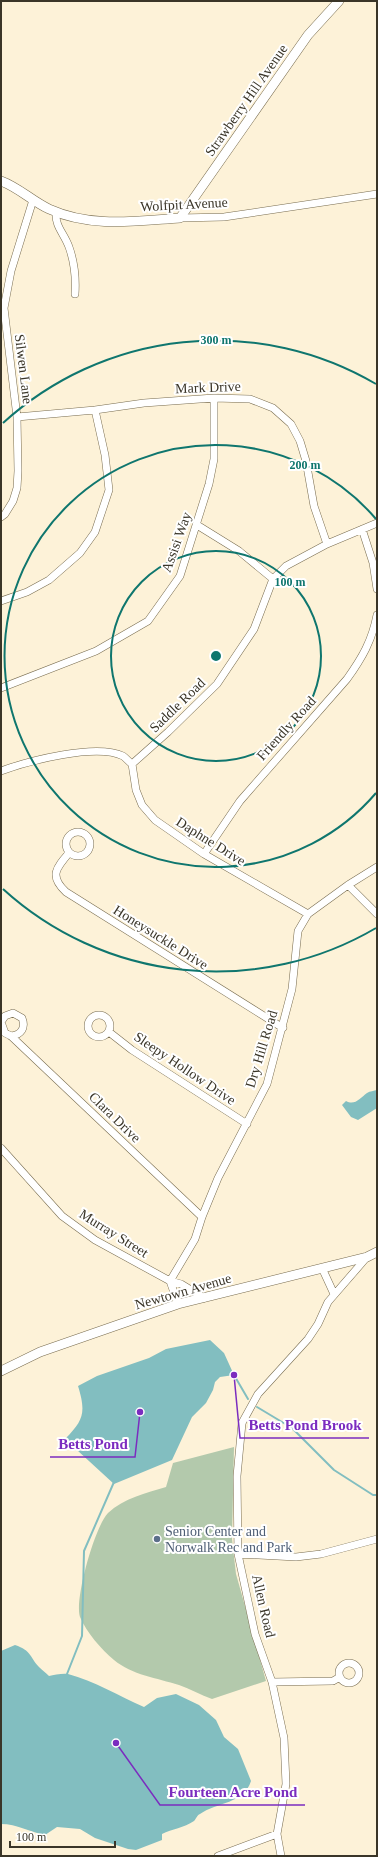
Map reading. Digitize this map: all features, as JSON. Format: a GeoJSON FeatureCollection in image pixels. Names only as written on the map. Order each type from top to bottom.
{"type":"FeatureCollection","features":[{"type":"Feature","properties":{"kind":"street","name":"Strawberry Hill Avenue"},"geometry":{"type":"LineString","coordinates":[[180,218],[308,35],[339,1]]}},
{"type":"Feature","properties":{"kind":"street","name":"Wolfpit Avenue"},"geometry":{"type":"LineString","coordinates":[[1,180],[56,212],[100,222],[224,217],[377,194]]}},
{"type":"Feature","properties":{"kind":"street","name":"Silwen Lane"},"geometry":{"type":"LineString","coordinates":[[1,517],[6,514],[13,501],[17,488],[17,417],[4,308],[11,271],[33,200]]}},
{"type":"Feature","properties":{"kind":"street"},"geometry":{"type":"LineString","coordinates":[[56,212],[55,221],[68,247],[74,268],[75,294]]}},
{"type":"Feature","properties":{"kind":"street","name":"Mark Drive"},"geometry":{"type":"LineString","coordinates":[[17,417],[95,410],[144,403],[214,398],[250,399],[273,408],[291,424],[300,441],[306,461],[314,506],[327,544]]}},
{"type":"Feature","properties":{"kind":"street","name":"Assisi Way"},"geometry":{"type":"LineString","coordinates":[[1,688],[96,650],[148,621],[180,576],[197,525],[209,484],[214,459],[214,398]]}},
{"type":"Feature","properties":{"kind":"street"},"geometry":{"type":"LineString","coordinates":[[1,601],[27,592],[49,580],[80,553],[95,532],[109,490],[105,455],[95,410]]}},
{"type":"Feature","properties":{"kind":"street","name":"Saddle Road"},"geometry":{"type":"LineString","coordinates":[[132,764],[168,732],[217,684],[254,629],[273,579],[286,566],[327,544],[377,523]]}},
{"type":"Feature","properties":{"kind":"street"},"geometry":{"type":"LineString","coordinates":[[197,525],[239,551],[273,579]]}},
{"type":"Feature","properties":{"kind":"street"},"geometry":{"type":"LineString","coordinates":[[362,529],[373,563],[377,590]]}},
{"type":"Feature","properties":{"kind":"street","name":"Friendly Road"},"geometry":{"type":"LineString","coordinates":[[204,854],[240,801],[347,679],[361,659],[373,636],[377,615]]}},
{"type":"Feature","properties":{"kind":"street"},"geometry":{"type":"LineString","coordinates":[[1,771],[62,755],[84,752],[104,752],[123,756],[132,764]]}},
{"type":"Feature","properties":{"kind":"street","name":"Daphne Drive"},"geometry":{"type":"LineString","coordinates":[[132,764],[136,790],[142,805],[156,820],[204,854],[308,914]]}},
{"type":"Feature","properties":{"kind":"street","name":"Honeysuckle Drive"},"geometry":{"type":"LineString","coordinates":[[69,853],[58,865],[55,872],[56,880],[66,892],[283,1028]]}},
{"type":"Feature","properties":{"kind":"street","name":"Dry Hill Road"},"geometry":{"type":"LineString","coordinates":[[170,1281],[195,1240],[202,1217],[218,1178],[267,1084],[283,1028],[292,988],[298,930],[308,914],[348,885],[377,867]]}},
{"type":"Feature","properties":{"kind":"street"},"geometry":{"type":"LineString","coordinates":[[348,885],[377,914]]}},
{"type":"Feature","properties":{"kind":"street","name":"Sleepy Hollow Drive"},"geometry":{"type":"LineString","coordinates":[[109,1032],[132,1050],[247,1124]]}},
{"type":"Feature","properties":{"kind":"street","name":"Clara Drive"},"geometry":{"type":"LineString","coordinates":[[11,1036],[202,1217]]}},
{"type":"Feature","properties":{"kind":"street","name":"Murray Street"},"geometry":{"type":"LineString","coordinates":[[1,1148],[62,1216],[95,1240],[170,1281],[181,1284],[204,1298]]}},
{"type":"Feature","properties":{"kind":"street","name":"Newtown Avenue"},"geometry":{"type":"LineString","coordinates":[[1,1371],[40,1352],[178,1304],[367,1257],[377,1252]]}},
{"type":"Feature","properties":{"kind":"street","name":"Allen Road"},"geometry":{"type":"LineString","coordinates":[[281,1856],[277,1834],[286,1784],[284,1738],[272,1682],[255,1634],[238,1554],[236,1476],[242,1423],[258,1394],[308,1339],[318,1324],[328,1302],[367,1257]]}},
{"type":"Feature","properties":{"kind":"street"},"geometry":{"type":"LineString","coordinates":[[322,1268],[334,1294]]}},
{"type":"Feature","properties":{"kind":"street"},"geometry":{"type":"LineString","coordinates":[[170,1281],[178,1304]]}},
{"type":"Feature","properties":{"kind":"street"},"geometry":{"type":"LineString","coordinates":[[238,1554],[296,1557],[321,1554],[377,1539]]}},
{"type":"Feature","properties":{"kind":"street"},"geometry":{"type":"LineString","coordinates":[[272,1682],[333,1681],[340,1678]]}},
{"type":"Feature","properties":{"kind":"street"},"geometry":{"type":"LineString","coordinates":[[218,1856],[277,1834]]}},
{"type":"Feature","properties":{"kind":"green space"},"geometry":{"type":"Polygon","coordinates":[[[234,1447],[232,1539],[236,1574],[266,1681],[212,1699],[179,1685],[137,1673],[114,1660],[104,1651],[86,1629],[80,1617],[80,1595],[87,1564],[97,1532],[108,1513],[121,1503],[166,1487],[173,1463],[234,1447]]]}},
{"type":"Feature","properties":{"kind":"water"},"geometry":{"type":"Polygon","coordinates":[[[377,1090],[377,1108],[358,1120],[351,1117],[342,1105],[346,1101],[352,1103],[355,1102],[368,1092],[377,1090]]]}},
{"type":"Feature","properties":{"kind":"water"},"geometry":{"type":"Polygon","coordinates":[[[210,1340],[224,1353],[234,1375],[220,1377],[215,1382],[213,1390],[206,1403],[192,1417],[172,1460],[114,1484],[65,1439],[80,1421],[82,1415],[81,1395],[78,1386],[97,1376],[149,1358],[166,1349],[210,1340]]]}},
{"type":"Feature","properties":{"kind":"water"},"geometry":{"type":"Polygon","coordinates":[[[15,1645],[25,1649],[39,1667],[49,1676],[68,1674],[78,1677],[144,1707],[157,1698],[176,1694],[199,1705],[216,1720],[224,1737],[238,1749],[251,1781],[247,1789],[229,1802],[207,1810],[197,1816],[194,1821],[162,1834],[162,1840],[136,1850],[128,1849],[95,1838],[80,1829],[57,1827],[45,1835],[13,1825],[1,1824],[1,1651],[15,1645]]]}},
{"type":"Feature","properties":{"kind":"waterway"},"geometry":{"type":"LineString","coordinates":[[232,1374],[248,1399]]}},
{"type":"Feature","properties":{"kind":"waterway"},"geometry":{"type":"LineString","coordinates":[[257,1407],[292,1428],[334,1470],[373,1495],[377,1495]]}},
{"type":"Feature","properties":{"kind":"waterway"},"geometry":{"type":"LineString","coordinates":[[67,1674],[82,1636],[84,1551],[114,1482]]}},
{"type":"Feature","properties":{"kind":"place","name":"Betts Pond Brook"},"geometry":{"type":"Point","coordinates":[234,1375]}},
{"type":"Feature","properties":{"kind":"place","name":"Betts Pond"},"geometry":{"type":"Point","coordinates":[140,1412]}},
{"type":"Feature","properties":{"kind":"place","name":"Senior Center and Norwalk Rec and Park"},"geometry":{"type":"Point","coordinates":[157,1539]}},
{"type":"Feature","properties":{"kind":"place","name":"Fourteen Acre Pond"},"geometry":{"type":"Point","coordinates":[116,1743]}}]}
